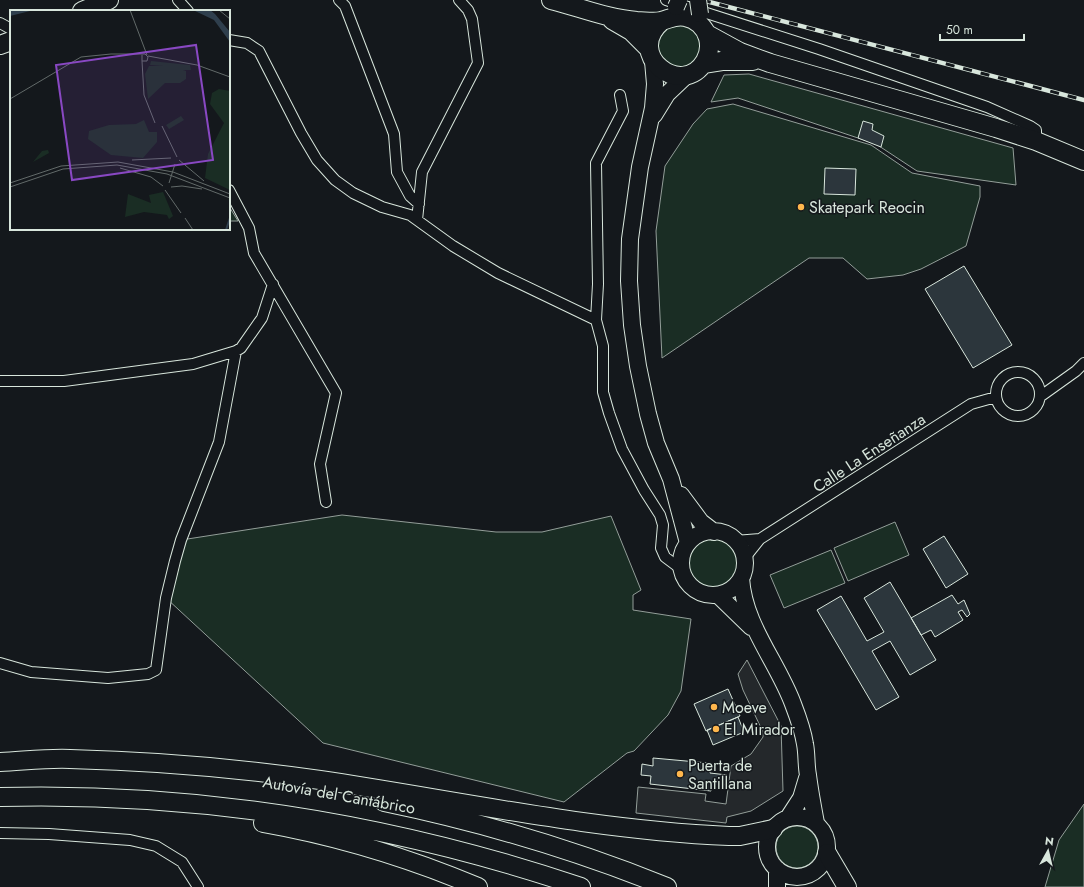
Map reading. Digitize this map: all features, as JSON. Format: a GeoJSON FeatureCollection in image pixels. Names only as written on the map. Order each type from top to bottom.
{"type":"FeatureCollection","features":[{"type":"Feature","properties":{"kind":"highway"},"geometry":{"type":"LineString","coordinates":[[84,10],[109,0]]}},
{"type":"Feature","properties":{"kind":"highway"},"geometry":{"type":"LineString","coordinates":[[551,0],[630,20],[671,9],[697,22],[702,19]]}},
{"type":"Feature","properties":{"kind":"highway"},"geometry":{"type":"LineString","coordinates":[[651,55],[652,33],[671,9]]}},
{"type":"Feature","properties":{"kind":"highway"},"geometry":{"type":"LineString","coordinates":[[599,13],[631,32],[668,74],[687,75],[696,71],[703,64],[709,49],[702,19]]}},
{"type":"Feature","properties":{"kind":"highway"},"geometry":{"type":"LineString","coordinates":[[702,19],[740,52],[770,63],[996,128],[1036,141],[1084,161]]}},
{"type":"Feature","properties":{"kind":"highway"},"geometry":{"type":"LineString","coordinates":[[0,45],[10,41]]}},
{"type":"Feature","properties":{"kind":"highway"},"geometry":{"type":"LineString","coordinates":[[703,64],[737,60],[770,63]]}},
{"type":"Feature","properties":{"kind":"highway"},"geometry":{"type":"LineString","coordinates":[[0,762],[69,759],[192,766],[319,780],[575,821],[632,828],[728,836],[773,829]]}},
{"type":"Feature","properties":{"kind":"highway","name":"Autovía del Cantábrico"},"geometry":{"type":"LineString","coordinates":[[0,766],[114,768],[188,772],[283,784],[365,798],[445,816],[524,837],[594,859],[667,887]]}},
{"type":"Feature","properties":{"kind":"highway"},"geometry":{"type":"LineString","coordinates":[[0,798],[157,809],[232,818],[273,825],[341,840],[386,853],[478,887]]}},
{"type":"Feature","properties":{"kind":"highway","name":"Autovía del Cantábrico"},"geometry":{"type":"LineString","coordinates":[[0,798],[103,798],[163,801],[236,808],[306,818],[359,827],[445,846],[581,887]]}},
{"type":"Feature","properties":{"kind":"highway"},"geometry":{"type":"LineString","coordinates":[[827,853],[847,887]]}},
{"type":"Feature","properties":{"kind":"main road"},"geometry":{"type":"LineString","coordinates":[[651,55],[655,90],[651,120],[643,152],[632,217],[630,301],[641,386],[656,443],[671,479],[688,542]]}},
{"type":"Feature","properties":{"kind":"main road"},"geometry":{"type":"LineString","coordinates":[[651,120],[668,94],[687,75]]}},
{"type":"Feature","properties":{"kind":"main road"},"geometry":{"type":"LineString","coordinates":[[671,479],[692,511],[701,522],[714,532]]}},
{"type":"Feature","properties":{"kind":"main road"},"geometry":{"type":"LineString","coordinates":[[714,532],[722,533],[735,541],[741,549],[744,559],[744,569],[740,578],[731,589],[718,595],[705,594],[695,590],[686,581],[681,569],[682,555],[688,542],[700,534],[714,532]]}},
{"type":"Feature","properties":{"kind":"main road"},"geometry":{"type":"LineString","coordinates":[[740,578],[742,593],[754,630],[777,670],[792,702],[805,744],[808,775],[816,823]]}},
{"type":"Feature","properties":{"kind":"main road"},"geometry":{"type":"LineString","coordinates":[[718,595],[754,630]]}},
{"type":"Feature","properties":{"kind":"main road"},"geometry":{"type":"LineString","coordinates":[[788,818],[807,818],[816,823],[826,836],[827,853],[824,860],[813,872],[792,882],[790,876],[777,869],[768,854],[769,837],[773,829],[788,818],[802,798],[808,775]]}},
{"type":"Feature","properties":{"kind":"main road"},"geometry":{"type":"LineString","coordinates":[[777,869],[777,887]]}},
{"type":"Feature","properties":{"kind":"street"},"geometry":{"type":"LineString","coordinates":[[178,0],[187,10]]}},
{"type":"Feature","properties":{"kind":"street"},"geometry":{"type":"LineString","coordinates":[[339,0],[345,6],[394,134],[397,172],[410,196],[419,204]]}},
{"type":"Feature","properties":{"kind":"street"},"geometry":{"type":"LineString","coordinates":[[417,220],[422,172],[478,63],[472,19],[468,10],[459,0]]}},
{"type":"Feature","properties":{"kind":"street"},"geometry":{"type":"LineString","coordinates":[[671,9],[819,49],[987,107],[1036,130],[1036,141]]}},
{"type":"Feature","properties":{"kind":"street"},"geometry":{"type":"LineString","coordinates":[[0,23],[10,28]]}},
{"type":"Feature","properties":{"kind":"street"},"geometry":{"type":"LineString","coordinates":[[230,40],[247,44],[259,51],[301,133],[317,160],[335,180],[359,196],[382,207],[410,215],[453,246],[498,273],[596,320]]}},
{"type":"Feature","properties":{"kind":"street"},"geometry":{"type":"LineString","coordinates":[[620,95],[623,111],[596,163],[598,284],[596,320],[603,346],[603,392],[622,449],[644,490],[660,515],[663,525],[661,548],[665,556],[681,569]]}},
{"type":"Feature","properties":{"kind":"street"},"geometry":{"type":"LineString","coordinates":[[230,192],[249,228],[254,252],[336,393],[320,464],[326,502]]}},
{"type":"Feature","properties":{"kind":"street"},"geometry":{"type":"LineString","coordinates":[[0,381],[64,382],[193,364],[236,351],[241,348],[262,318],[273,284]]}},
{"type":"Feature","properties":{"kind":"street"},"geometry":{"type":"LineString","coordinates":[[0,663],[31,672],[108,678],[148,674],[156,670],[166,598],[175,561],[218,442],[236,351]]}},
{"type":"Feature","properties":{"kind":"street"},"geometry":{"type":"LineString","coordinates":[[1041,396],[1076,371],[1084,363]]}},
{"type":"Feature","properties":{"kind":"street"},"geometry":{"type":"LineString","coordinates":[[1021,371],[1028,373],[1038,382],[1041,396],[1037,407],[1032,412],[1017,416],[1003,411],[996,397],[996,390],[1002,378],[1007,374],[1021,371]]}},
{"type":"Feature","properties":{"kind":"street","name":"Calle La Enseñanza"},"geometry":{"type":"LineString","coordinates":[[744,559],[760,539],[972,404],[996,397]]}},
{"type":"Feature","properties":{"kind":"street","name":"Calle La Enseñanza"},"geometry":{"type":"LineString","coordinates":[[735,541],[760,539]]}},
{"type":"Feature","properties":{"kind":"street"},"geometry":{"type":"LineString","coordinates":[[0,834],[49,834],[124,840],[156,846],[182,862],[198,887]]}},
{"type":"Feature","properties":{"kind":"green space"},"geometry":{"type":"Polygon","coordinates":[[[677,22],[697,30],[703,51],[689,68],[673,69],[656,52],[660,32],[666,27],[677,22]]]}},
{"type":"Feature","properties":{"kind":"green space"},"geometry":{"type":"Polygon","coordinates":[[[749,74],[1013,148],[1016,185],[917,171],[876,144],[738,98],[711,102],[724,75],[749,74]]]}},
{"type":"Feature","properties":{"kind":"green space"},"geometry":{"type":"Polygon","coordinates":[[[733,104],[871,145],[912,173],[980,186],[980,197],[966,246],[921,269],[903,275],[867,279],[843,258],[809,258],[662,358],[656,231],[665,166],[693,124],[707,109],[733,104]]]}},
{"type":"Feature","properties":{"kind":"green space"},"geometry":{"type":"Polygon","coordinates":[[[230,208],[238,221],[230,221],[230,208]]]}},
{"type":"Feature","properties":{"kind":"green space"},"geometry":{"type":"Polygon","coordinates":[[[342,515],[496,532],[542,532],[611,516],[641,590],[633,595],[633,610],[691,619],[681,691],[668,715],[634,751],[627,753],[564,802],[323,743],[166,598],[181,540],[342,515]]]}},
{"type":"Feature","properties":{"kind":"green space"},"geometry":{"type":"Polygon","coordinates":[[[895,522],[909,555],[848,581],[834,548],[895,522]]]}},
{"type":"Feature","properties":{"kind":"green space"},"geometry":{"type":"Polygon","coordinates":[[[713,538],[722,540],[733,549],[738,563],[736,572],[727,583],[713,588],[704,586],[693,577],[688,563],[690,554],[699,543],[713,538]]]}},
{"type":"Feature","properties":{"kind":"green space"},"geometry":{"type":"Polygon","coordinates":[[[831,550],[845,583],[784,608],[770,575],[831,550]]]}},
{"type":"Feature","properties":{"kind":"green space"},"geometry":{"type":"Polygon","coordinates":[[[1084,804],[1084,887],[1045,887],[1059,840],[1084,804]]]}},
{"type":"Feature","properties":{"kind":"green space"},"geometry":{"type":"Polygon","coordinates":[[[797,826],[812,832],[818,847],[812,862],[797,868],[782,862],[776,847],[782,832],[797,826]]]}},
{"type":"Feature","properties":{"kind":"shaded area"},"geometry":{"type":"Polygon","coordinates":[[[747,660],[781,726],[783,791],[751,811],[727,817],[726,823],[636,813],[638,787],[706,794],[705,801],[726,804],[731,766],[751,754],[763,737],[763,732],[743,690],[738,674],[747,660]]]}},
{"type":"Feature","properties":{"kind":"building"},"geometry":{"type":"Polygon","coordinates":[[[863,121],[873,124],[872,130],[884,136],[881,147],[858,138],[863,121]]]}},
{"type":"Feature","properties":{"kind":"building"},"geometry":{"type":"Polygon","coordinates":[[[825,168],[856,169],[855,195],[824,194],[825,168]]]}},
{"type":"Feature","properties":{"kind":"building"},"geometry":{"type":"Polygon","coordinates":[[[964,266],[1012,345],[973,368],[925,289],[964,266]]]}},
{"type":"Feature","properties":{"kind":"building"},"geometry":{"type":"Polygon","coordinates":[[[944,536],[968,574],[946,588],[923,549],[944,536]]]}},
{"type":"Feature","properties":{"kind":"building"},"geometry":{"type":"Polygon","coordinates":[[[890,582],[936,660],[910,675],[890,641],[872,651],[899,697],[876,710],[817,610],[841,596],[867,641],[884,632],[864,598],[890,582]]]}},
{"type":"Feature","properties":{"kind":"building"},"geometry":{"type":"Polygon","coordinates":[[[952,595],[958,604],[964,600],[970,614],[967,617],[962,610],[958,612],[963,620],[935,637],[931,630],[921,635],[911,618],[952,595]]]}},
{"type":"Feature","properties":{"kind":"building"},"geometry":{"type":"Polygon","coordinates":[[[728,689],[740,716],[706,731],[694,704],[728,689]]]}},
{"type":"Feature","properties":{"kind":"building"},"geometry":{"type":"Polygon","coordinates":[[[738,717],[744,732],[713,745],[707,730],[738,717]]]}},
{"type":"Feature","properties":{"kind":"building","name":"Puerta de Santillana"},"geometry":{"type":"Polygon","coordinates":[[[653,758],[708,763],[707,769],[710,769],[710,773],[727,775],[726,785],[711,783],[711,791],[650,784],[651,776],[641,775],[642,764],[653,766],[653,758]]]}},
{"type":"Feature","properties":{"kind":"railway"},"geometry":{"type":"LineString","coordinates":[[702,0],[1084,100]]}},
{"type":"Feature","properties":{"kind":"place","name":"Skatepark Reocin"},"geometry":{"type":"Point","coordinates":[801,207]}},
{"type":"Feature","properties":{"kind":"place","name":"Moeve"},"geometry":{"type":"Point","coordinates":[714,707]}},
{"type":"Feature","properties":{"kind":"place","name":"El Mirador"},"geometry":{"type":"Point","coordinates":[716,729]}},
{"type":"Feature","properties":{"kind":"place","name":"Puerta de Santillana"},"geometry":{"type":"Point","coordinates":[680,774]}}]}
